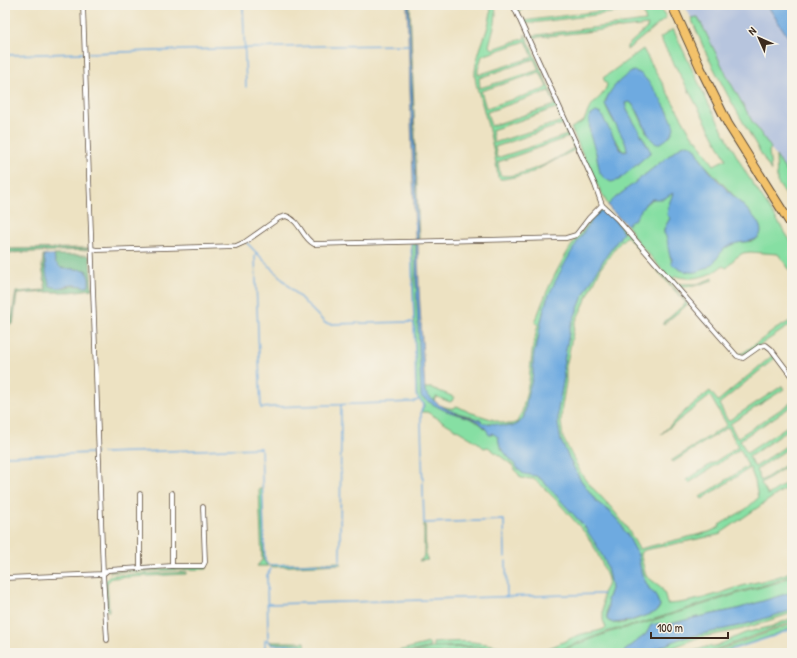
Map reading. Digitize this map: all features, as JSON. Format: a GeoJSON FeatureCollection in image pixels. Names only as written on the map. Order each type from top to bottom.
{"type":"FeatureCollection","features":[{"type":"Feature","properties":{"kind":"highway"},"geometry":{"type":"LineString","coordinates":[[672,5],[728,124],[792,226]]}},
{"type":"Feature","properties":{"kind":"street"},"geometry":{"type":"LineString","coordinates":[[84,5],[103,574],[107,640]]}},
{"type":"Feature","properties":{"kind":"street"},"geometry":{"type":"LineString","coordinates":[[513,5],[595,185],[602,205],[617,219],[736,356],[741,358],[745,357],[760,346],[766,345],[771,349],[792,377]]}},
{"type":"Feature","properties":{"kind":"street"},"geometry":{"type":"LineString","coordinates":[[92,249],[236,246],[245,242],[280,218],[286,216],[293,220],[308,240],[314,244],[566,238],[576,235],[589,218],[602,205]]}},
{"type":"Feature","properties":{"kind":"street"},"geometry":{"type":"LineString","coordinates":[[140,494],[140,568]]}},
{"type":"Feature","properties":{"kind":"street"},"geometry":{"type":"LineString","coordinates":[[172,494],[172,566]]}},
{"type":"Feature","properties":{"kind":"street"},"geometry":{"type":"LineString","coordinates":[[5,578],[103,574],[108,570],[172,566],[203,566],[205,562],[203,507]]}},
{"type":"Feature","properties":{"kind":"shaded area"},"geometry":{"type":"Polygon","coordinates":[[[685,5],[767,5],[786,32],[792,43],[792,180],[752,121],[729,80],[698,17],[691,18],[685,5]]]}},
{"type":"Feature","properties":{"kind":"green space"},"geometry":{"type":"Polygon","coordinates":[[[410,5],[419,240],[418,240],[410,5]]]}},
{"type":"Feature","properties":{"kind":"green space"},"geometry":{"type":"Polygon","coordinates":[[[491,5],[495,5],[495,23],[489,46],[493,49],[525,38],[525,34],[576,149],[529,174],[504,179],[500,179],[498,177],[492,142],[476,85],[475,76],[478,54],[487,30],[491,13],[491,5]],[[526,41],[482,56],[478,69],[478,75],[533,57],[526,41]],[[534,59],[479,78],[480,88],[539,70],[534,59]],[[540,72],[481,91],[486,108],[545,89],[547,87],[540,72]],[[549,91],[487,112],[491,126],[555,105],[549,91]],[[556,108],[492,130],[494,143],[562,121],[556,108]],[[563,124],[495,147],[497,158],[567,135],[563,124]],[[569,137],[498,162],[500,175],[505,176],[518,174],[552,161],[574,148],[569,137]]]}},
{"type":"Feature","properties":{"kind":"green space"},"geometry":{"type":"Polygon","coordinates":[[[556,5],[523,9],[518,12],[516,7],[556,5]]]}},
{"type":"Feature","properties":{"kind":"green space"},"geometry":{"type":"Polygon","coordinates":[[[660,5],[666,18],[627,50],[627,46],[647,28],[648,25],[530,38],[529,36],[646,21],[642,9],[524,24],[523,21],[640,6],[660,5]]]}},
{"type":"Feature","properties":{"kind":"green space"},"geometry":{"type":"Polygon","coordinates":[[[698,17],[729,80],[752,121],[771,148],[769,151],[771,171],[727,94],[706,53],[691,18],[698,17]]]}},
{"type":"Feature","properties":{"kind":"green space"},"geometry":{"type":"Polygon","coordinates":[[[673,29],[709,105],[746,173],[792,243],[792,273],[778,254],[750,252],[743,253],[734,259],[727,268],[722,266],[712,273],[700,277],[687,278],[675,276],[673,278],[679,284],[697,284],[713,278],[713,280],[694,286],[677,287],[632,235],[633,233],[627,225],[649,201],[674,193],[669,204],[667,215],[670,218],[664,229],[664,233],[667,238],[672,263],[681,270],[698,271],[705,269],[721,252],[732,244],[755,240],[760,235],[761,232],[758,222],[704,164],[695,148],[687,144],[680,147],[608,205],[591,173],[571,128],[584,121],[591,106],[604,91],[607,85],[603,78],[643,49],[692,136],[697,140],[714,165],[726,159],[660,38],[673,29]],[[638,72],[632,73],[618,82],[605,101],[609,113],[625,140],[627,151],[622,151],[616,140],[596,153],[599,167],[633,168],[650,152],[627,110],[625,103],[630,102],[636,109],[647,133],[669,113],[646,79],[638,72]]]}},
{"type":"Feature","properties":{"kind":"green space"},"geometry":{"type":"Polygon","coordinates":[[[776,156],[792,180],[792,204],[777,182],[776,156]]]}},
{"type":"Feature","properties":{"kind":"green space"},"geometry":{"type":"Polygon","coordinates":[[[600,210],[604,210],[615,219],[688,304],[664,324],[662,324],[686,303],[627,236],[616,247],[601,268],[575,323],[566,367],[566,382],[562,406],[561,422],[563,438],[582,475],[626,526],[639,549],[709,532],[720,527],[719,525],[746,509],[758,498],[755,481],[750,468],[702,499],[700,497],[748,466],[740,449],[689,483],[686,480],[738,447],[728,427],[673,462],[671,461],[727,425],[710,396],[660,435],[686,410],[710,391],[718,401],[773,355],[775,358],[719,404],[728,421],[782,386],[784,389],[730,424],[737,438],[792,402],[792,406],[740,440],[747,453],[792,423],[792,427],[749,457],[755,467],[792,442],[792,446],[756,470],[761,481],[792,461],[792,463],[761,483],[768,495],[792,479],[792,484],[721,533],[722,534],[645,550],[640,553],[646,576],[661,587],[667,604],[705,598],[742,586],[774,578],[792,571],[792,574],[775,582],[642,623],[609,631],[557,651],[544,653],[501,653],[477,646],[433,647],[433,643],[468,642],[536,651],[548,648],[582,634],[606,628],[603,620],[603,593],[607,586],[608,579],[601,561],[586,534],[539,483],[533,479],[521,478],[512,465],[488,447],[484,448],[477,442],[427,412],[421,412],[425,404],[419,400],[417,395],[412,243],[416,244],[416,279],[422,395],[437,406],[473,420],[484,427],[488,432],[494,433],[498,437],[500,447],[521,472],[536,476],[542,480],[584,526],[595,542],[606,563],[611,589],[607,600],[609,604],[607,606],[607,620],[612,623],[625,623],[658,610],[660,606],[642,575],[638,555],[621,524],[610,512],[597,502],[580,479],[561,441],[558,424],[558,410],[564,377],[563,367],[570,328],[590,283],[604,259],[623,233],[613,219],[606,213],[598,213],[576,245],[547,299],[534,355],[532,380],[521,421],[514,426],[504,426],[491,423],[484,424],[479,420],[440,406],[451,408],[457,406],[469,412],[507,424],[517,422],[522,412],[529,381],[532,352],[538,324],[535,323],[540,308],[554,277],[570,248],[579,234],[600,210]]]}},
{"type":"Feature","properties":{"kind":"green space"},"geometry":{"type":"Polygon","coordinates":[[[90,248],[86,250],[5,253],[5,249],[90,248]]]}},
{"type":"Feature","properties":{"kind":"green space"},"geometry":{"type":"Polygon","coordinates":[[[43,255],[45,269],[63,288],[89,285],[89,279],[86,270],[60,268],[55,262],[54,255],[87,255],[90,257],[92,289],[70,292],[17,294],[13,324],[5,324],[5,322],[11,322],[16,292],[46,290],[42,267],[43,255]]]}},
{"type":"Feature","properties":{"kind":"green space"},"geometry":{"type":"Polygon","coordinates":[[[792,320],[792,324],[748,353],[741,355],[737,354],[743,353],[776,329],[792,320]]]}},
{"type":"Feature","properties":{"kind":"green space"},"geometry":{"type":"Polygon","coordinates":[[[424,388],[432,388],[454,397],[450,402],[437,397],[435,398],[434,402],[425,392],[424,388]]]}},
{"type":"Feature","properties":{"kind":"green space"},"geometry":{"type":"Polygon","coordinates":[[[259,489],[262,489],[264,561],[268,566],[257,566],[262,560],[259,489]]]}},
{"type":"Feature","properties":{"kind":"green space"},"geometry":{"type":"Polygon","coordinates":[[[424,524],[426,558],[428,560],[419,561],[423,558],[424,554],[424,524]]]}},
{"type":"Feature","properties":{"kind":"green space"},"geometry":{"type":"Polygon","coordinates":[[[340,562],[341,564],[271,567],[269,565],[340,562]]]}},
{"type":"Feature","properties":{"kind":"green space"},"geometry":{"type":"Polygon","coordinates":[[[206,566],[207,569],[109,572],[110,571],[206,566]]]}},
{"type":"Feature","properties":{"kind":"green space"},"geometry":{"type":"Polygon","coordinates":[[[187,572],[186,574],[112,578],[107,583],[109,611],[107,611],[105,581],[113,575],[187,572]]]}},
{"type":"Feature","properties":{"kind":"green space"},"geometry":{"type":"Polygon","coordinates":[[[792,576],[792,592],[737,609],[662,626],[651,625],[646,634],[622,653],[550,653],[557,652],[610,632],[642,624],[776,583],[792,576]]]}},
{"type":"Feature","properties":{"kind":"green space"},"geometry":{"type":"Polygon","coordinates":[[[792,610],[792,613],[743,629],[697,638],[659,653],[647,653],[679,639],[743,625],[792,610]]]}},
{"type":"Feature","properties":{"kind":"green space"},"geometry":{"type":"Polygon","coordinates":[[[792,618],[792,622],[706,653],[688,653],[706,647],[716,646],[745,633],[773,626],[792,618]]]}},
{"type":"Feature","properties":{"kind":"green space"},"geometry":{"type":"Polygon","coordinates":[[[792,624],[792,628],[771,636],[719,653],[710,653],[792,624]]]}},
{"type":"Feature","properties":{"kind":"green space"},"geometry":{"type":"Polygon","coordinates":[[[269,641],[305,642],[306,653],[304,653],[304,647],[301,644],[273,644],[269,641]]]}},
{"type":"Feature","properties":{"kind":"green space"},"geometry":{"type":"Polygon","coordinates":[[[429,643],[430,647],[415,651],[390,653],[429,643]]]}},
{"type":"Feature","properties":{"kind":"green space"},"geometry":{"type":"Polygon","coordinates":[[[476,647],[497,653],[410,653],[432,648],[476,647]]]}},
{"type":"Feature","properties":{"kind":"water"},"geometry":{"type":"Polygon","coordinates":[[[407,5],[409,5],[418,240],[416,240],[415,235],[407,5]]]}},
{"type":"Feature","properties":{"kind":"water"},"geometry":{"type":"Polygon","coordinates":[[[767,5],[792,5],[792,43],[767,5]]]}},
{"type":"Feature","properties":{"kind":"water"},"geometry":{"type":"Polygon","coordinates":[[[633,71],[641,74],[651,85],[666,108],[674,128],[667,139],[656,144],[648,134],[638,112],[630,102],[625,103],[627,110],[651,152],[619,180],[611,182],[604,178],[600,173],[596,153],[590,135],[589,118],[596,112],[601,114],[620,149],[624,152],[627,151],[626,144],[605,104],[612,89],[624,77],[633,71]]]}},
{"type":"Feature","properties":{"kind":"water"},"geometry":{"type":"Polygon","coordinates":[[[687,144],[693,146],[709,171],[753,216],[761,230],[758,238],[751,241],[733,244],[727,247],[710,266],[693,272],[682,270],[671,263],[672,259],[669,253],[664,229],[670,218],[667,215],[673,193],[663,199],[652,199],[646,203],[635,219],[627,225],[610,209],[608,205],[680,147],[687,144]]]}},
{"type":"Feature","properties":{"kind":"water"},"geometry":{"type":"Polygon","coordinates":[[[601,211],[608,214],[617,223],[623,233],[604,259],[590,283],[570,328],[563,367],[564,377],[558,410],[558,424],[561,441],[580,479],[597,502],[610,512],[621,524],[638,555],[642,575],[650,590],[655,594],[660,606],[656,612],[630,621],[613,623],[607,620],[607,600],[611,589],[606,563],[584,526],[542,480],[536,476],[521,472],[500,447],[498,437],[492,433],[492,435],[489,435],[486,429],[477,421],[446,411],[421,397],[416,279],[416,244],[418,244],[425,392],[444,407],[457,413],[480,420],[484,424],[493,423],[506,426],[515,425],[522,421],[525,415],[527,396],[533,377],[534,353],[546,302],[562,268],[579,239],[601,211]]]}},
{"type":"Feature","properties":{"kind":"water"},"geometry":{"type":"Polygon","coordinates":[[[44,255],[54,255],[55,262],[61,268],[86,270],[89,285],[87,287],[75,285],[60,287],[50,286],[47,277],[44,255]]]}},
{"type":"Feature","properties":{"kind":"water"},"geometry":{"type":"Polygon","coordinates":[[[792,592],[792,610],[743,625],[679,639],[647,653],[622,653],[646,634],[651,625],[660,623],[663,626],[737,609],[792,592]]]}},
{"type":"Feature","properties":{"kind":"waterway"},"geometry":{"type":"LineString","coordinates":[[243,5],[246,87]]}},
{"type":"Feature","properties":{"kind":"waterway"},"geometry":{"type":"LineString","coordinates":[[88,53],[408,45]]}},
{"type":"Feature","properties":{"kind":"waterway"},"geometry":{"type":"LineString","coordinates":[[5,55],[83,53]]}},
{"type":"Feature","properties":{"kind":"waterway"},"geometry":{"type":"LineString","coordinates":[[247,243],[325,323],[414,323],[416,396],[424,404],[421,411],[424,523],[504,520],[505,557]]}},
{"type":"Feature","properties":{"kind":"waterway"},"geometry":{"type":"LineString","coordinates":[[411,243],[414,320]]}},
{"type":"Feature","properties":{"kind":"waterway"},"geometry":{"type":"LineString","coordinates":[[257,253],[255,256],[261,408],[413,402],[418,400]]}},
{"type":"Feature","properties":{"kind":"waterway"},"geometry":{"type":"LineString","coordinates":[[102,453],[261,448],[265,560],[270,565],[339,563],[341,405]]}},
{"type":"Feature","properties":{"kind":"waterway"},"geometry":{"type":"LineString","coordinates":[[5,456],[96,453]]}},
{"type":"Feature","properties":{"kind":"waterway"},"geometry":{"type":"LineString","coordinates":[[506,561],[507,597]]}},
{"type":"Feature","properties":{"kind":"waterway"},"geometry":{"type":"LineString","coordinates":[[271,569],[267,575],[268,640],[272,645],[300,645],[303,648],[303,653]]}},
{"type":"Feature","properties":{"kind":"waterway"},"geometry":{"type":"LineString","coordinates":[[428,599],[603,594]]}},
{"type":"Feature","properties":{"kind":"waterway"},"geometry":{"type":"LineString","coordinates":[[267,604],[426,600]]}},
{"type":"Feature","properties":{"kind":"waterway"},"geometry":{"type":"LineString","coordinates":[[721,653],[792,629]]}},
{"type":"Feature","properties":{"kind":"waterway"},"geometry":{"type":"LineString","coordinates":[[265,653],[265,640],[268,640]]}}]}
